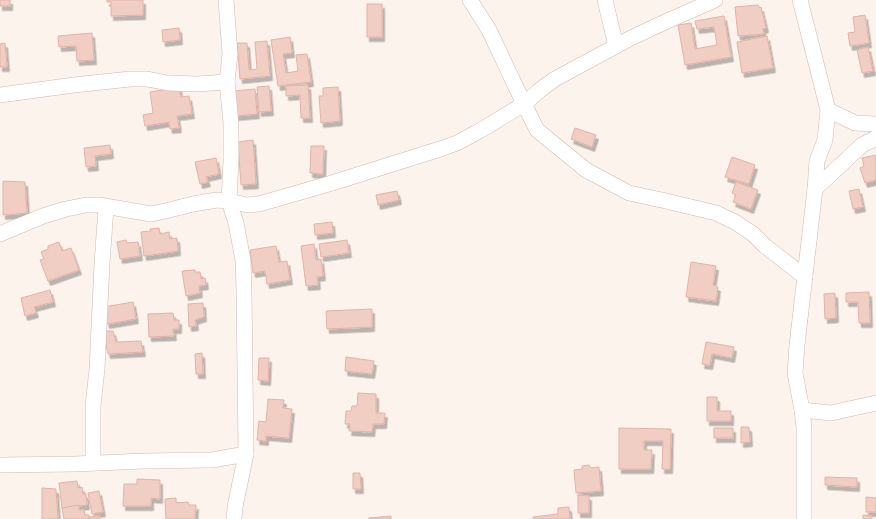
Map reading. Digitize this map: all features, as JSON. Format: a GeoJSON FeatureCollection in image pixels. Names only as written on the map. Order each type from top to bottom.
{"type":"FeatureCollection","features":[{"type":"Feature","properties":{"kind":"street"},"geometry":{"type":"LineString","coordinates":[[226,0],[230,54],[227,82],[231,123],[229,201],[236,223],[243,260],[244,291],[246,454],[234,519]]}},
{"type":"Feature","properties":{"kind":"street"},"geometry":{"type":"LineString","coordinates":[[470,0],[488,30],[537,130],[586,170],[629,193],[716,213],[735,222],[753,234],[765,246],[804,277]]}},
{"type":"Feature","properties":{"kind":"street"},"geometry":{"type":"LineString","coordinates":[[605,0],[616,46]]}},
{"type":"Feature","properties":{"kind":"street"},"geometry":{"type":"LineString","coordinates":[[0,234],[43,216],[86,205],[99,205],[151,214],[192,204],[217,200],[247,205],[259,204],[440,149],[457,143],[524,104],[555,79],[631,38],[715,0]]}},
{"type":"Feature","properties":{"kind":"street"},"geometry":{"type":"LineString","coordinates":[[800,0],[828,110],[826,140],[817,161],[796,345],[795,373],[804,428],[804,519]]}},
{"type":"Feature","properties":{"kind":"street"},"geometry":{"type":"LineString","coordinates":[[0,95],[74,84],[130,79],[147,79],[168,83],[197,84],[227,82]]}},
{"type":"Feature","properties":{"kind":"street"},"geometry":{"type":"LineString","coordinates":[[828,110],[855,123],[876,124]]}},
{"type":"Feature","properties":{"kind":"street"},"geometry":{"type":"LineString","coordinates":[[815,189],[862,145],[876,138]]}},
{"type":"Feature","properties":{"kind":"street"},"geometry":{"type":"LineString","coordinates":[[93,463],[93,406],[97,369],[106,207]]}},
{"type":"Feature","properties":{"kind":"street"},"geometry":{"type":"LineString","coordinates":[[802,410],[831,413],[876,403]]}},
{"type":"Feature","properties":{"kind":"street"},"geometry":{"type":"LineString","coordinates":[[0,465],[212,460],[246,454]]}},
{"type":"Feature","properties":{"kind":"building"},"geometry":{"type":"Polygon","coordinates":[[[0,0],[10,0],[10,6],[0,6],[0,0]]]}},
{"type":"Feature","properties":{"kind":"building"},"geometry":{"type":"Polygon","coordinates":[[[107,0],[143,0],[143,15],[111,16],[111,2],[107,2],[107,0]]]}},
{"type":"Feature","properties":{"kind":"building"},"geometry":{"type":"Polygon","coordinates":[[[367,4],[382,4],[382,37],[367,37],[367,4]]]}},
{"type":"Feature","properties":{"kind":"building"},"geometry":{"type":"Polygon","coordinates":[[[758,5],[760,8],[761,7],[766,28],[763,29],[764,34],[738,36],[735,7],[758,5]]]}},
{"type":"Feature","properties":{"kind":"building"},"geometry":{"type":"Polygon","coordinates":[[[865,15],[869,43],[850,46],[848,33],[855,32],[853,17],[865,15]]]}},
{"type":"Feature","properties":{"kind":"building"},"geometry":{"type":"Polygon","coordinates":[[[724,16],[731,57],[685,65],[678,25],[691,23],[695,49],[717,45],[714,27],[697,29],[695,21],[724,16]]]}},
{"type":"Feature","properties":{"kind":"building"},"geometry":{"type":"Polygon","coordinates":[[[179,28],[180,40],[163,42],[162,30],[179,28]]]}},
{"type":"Feature","properties":{"kind":"building"},"geometry":{"type":"Polygon","coordinates":[[[92,33],[94,60],[77,61],[76,46],[59,47],[58,36],[92,33]]]}},
{"type":"Feature","properties":{"kind":"building"},"geometry":{"type":"Polygon","coordinates":[[[767,36],[773,68],[742,73],[737,42],[767,36]]]}},
{"type":"Feature","properties":{"kind":"building"},"geometry":{"type":"Polygon","coordinates":[[[290,37],[292,53],[283,54],[286,73],[298,71],[296,55],[307,54],[311,82],[278,86],[271,40],[290,37]]]}},
{"type":"Feature","properties":{"kind":"building"},"geometry":{"type":"Polygon","coordinates":[[[267,41],[270,76],[240,79],[237,43],[247,43],[249,70],[257,69],[255,42],[267,41]]]}},
{"type":"Feature","properties":{"kind":"building"},"geometry":{"type":"Polygon","coordinates":[[[5,43],[7,67],[0,67],[0,44],[5,43]]]}},
{"type":"Feature","properties":{"kind":"building"},"geometry":{"type":"Polygon","coordinates":[[[868,47],[873,71],[862,73],[857,50],[868,47]]]}},
{"type":"Feature","properties":{"kind":"building"},"geometry":{"type":"Polygon","coordinates":[[[308,85],[310,118],[301,118],[300,95],[286,96],[286,86],[308,85]]]}},
{"type":"Feature","properties":{"kind":"building"},"geometry":{"type":"Polygon","coordinates":[[[269,86],[271,111],[259,112],[257,87],[269,86]]]}},
{"type":"Feature","properties":{"kind":"building"},"geometry":{"type":"Polygon","coordinates":[[[179,87],[181,97],[189,96],[192,114],[177,116],[179,128],[170,129],[169,122],[145,126],[143,115],[153,113],[150,92],[179,87]]]}},
{"type":"Feature","properties":{"kind":"building"},"geometry":{"type":"Polygon","coordinates":[[[338,87],[340,121],[321,123],[319,96],[323,96],[323,88],[338,87]]]}},
{"type":"Feature","properties":{"kind":"building"},"geometry":{"type":"Polygon","coordinates":[[[255,89],[257,114],[236,116],[234,91],[255,89]]]}},
{"type":"Feature","properties":{"kind":"building"},"geometry":{"type":"Polygon","coordinates":[[[575,128],[596,135],[592,147],[571,139],[575,128]]]}},
{"type":"Feature","properties":{"kind":"building"},"geometry":{"type":"Polygon","coordinates":[[[253,140],[256,184],[241,185],[238,142],[253,140]]]}},
{"type":"Feature","properties":{"kind":"building"},"geometry":{"type":"Polygon","coordinates":[[[110,145],[111,154],[95,156],[96,166],[86,167],[84,148],[110,145]]]}},
{"type":"Feature","properties":{"kind":"building"},"geometry":{"type":"Polygon","coordinates":[[[311,146],[324,146],[323,174],[310,173],[311,146]]]}},
{"type":"Feature","properties":{"kind":"building"},"geometry":{"type":"Polygon","coordinates":[[[876,155],[876,180],[865,183],[860,168],[864,166],[862,158],[876,155]]]}},
{"type":"Feature","properties":{"kind":"building"},"geometry":{"type":"Polygon","coordinates":[[[732,157],[755,165],[749,184],[725,177],[732,157]]]}},
{"type":"Feature","properties":{"kind":"building"},"geometry":{"type":"Polygon","coordinates":[[[216,158],[219,174],[206,177],[208,182],[200,184],[195,162],[216,158]]]}},
{"type":"Feature","properties":{"kind":"building"},"geometry":{"type":"Polygon","coordinates":[[[3,181],[25,182],[27,213],[3,215],[3,181]]]}},
{"type":"Feature","properties":{"kind":"building"},"geometry":{"type":"Polygon","coordinates":[[[736,182],[758,190],[751,209],[733,202],[736,195],[732,193],[736,182]]]}},
{"type":"Feature","properties":{"kind":"building"},"geometry":{"type":"Polygon","coordinates":[[[859,189],[863,207],[853,209],[849,191],[859,189]]]}},
{"type":"Feature","properties":{"kind":"building"},"geometry":{"type":"Polygon","coordinates":[[[397,191],[399,200],[378,205],[376,195],[397,191]]]}},
{"type":"Feature","properties":{"kind":"building"},"geometry":{"type":"Polygon","coordinates":[[[332,222],[333,233],[315,235],[314,224],[332,222]]]}},
{"type":"Feature","properties":{"kind":"building"},"geometry":{"type":"Polygon","coordinates":[[[159,228],[160,234],[169,232],[170,239],[177,238],[178,251],[144,256],[141,232],[159,228]]]}},
{"type":"Feature","properties":{"kind":"building"},"geometry":{"type":"Polygon","coordinates":[[[126,240],[127,243],[138,242],[140,256],[120,259],[117,242],[126,240]]]}},
{"type":"Feature","properties":{"kind":"building"},"geometry":{"type":"Polygon","coordinates":[[[347,240],[349,253],[321,257],[319,244],[347,240]]]}},
{"type":"Feature","properties":{"kind":"building"},"geometry":{"type":"Polygon","coordinates":[[[59,242],[62,251],[71,248],[79,270],[48,281],[40,260],[44,259],[41,252],[48,249],[48,246],[59,242]]]}},
{"type":"Feature","properties":{"kind":"building"},"geometry":{"type":"Polygon","coordinates":[[[314,244],[316,260],[321,259],[323,276],[317,277],[318,285],[306,286],[301,246],[314,244]]]}},
{"type":"Feature","properties":{"kind":"building"},"geometry":{"type":"Polygon","coordinates":[[[276,246],[279,262],[287,261],[290,280],[267,284],[265,271],[253,273],[250,250],[276,246]]]}},
{"type":"Feature","properties":{"kind":"building"},"geometry":{"type":"Polygon","coordinates":[[[691,262],[716,266],[713,285],[718,287],[716,301],[686,297],[691,262]]]}},
{"type":"Feature","properties":{"kind":"building"},"geometry":{"type":"Polygon","coordinates":[[[195,270],[195,272],[200,272],[201,279],[205,278],[206,285],[199,286],[200,293],[186,296],[182,271],[195,270]]]}},
{"type":"Feature","properties":{"kind":"building"},"geometry":{"type":"Polygon","coordinates":[[[50,290],[53,302],[34,307],[36,313],[25,316],[21,298],[50,290]]]}},
{"type":"Feature","properties":{"kind":"building"},"geometry":{"type":"Polygon","coordinates":[[[869,292],[870,323],[859,323],[858,302],[846,302],[846,293],[869,292]]]}},
{"type":"Feature","properties":{"kind":"building"},"geometry":{"type":"Polygon","coordinates":[[[835,293],[836,318],[825,319],[824,294],[835,293]]]}},
{"type":"Feature","properties":{"kind":"building"},"geometry":{"type":"Polygon","coordinates":[[[133,302],[136,319],[107,324],[104,307],[133,302]]]}},
{"type":"Feature","properties":{"kind":"building"},"geometry":{"type":"Polygon","coordinates":[[[203,303],[204,317],[195,320],[196,326],[189,327],[188,304],[203,303]]]}},
{"type":"Feature","properties":{"kind":"building"},"geometry":{"type":"Polygon","coordinates":[[[372,309],[372,327],[327,329],[326,311],[372,309]]]}},
{"type":"Feature","properties":{"kind":"building"},"geometry":{"type":"Polygon","coordinates":[[[173,313],[174,320],[179,320],[179,329],[173,329],[174,336],[149,337],[148,314],[173,313]]]}},
{"type":"Feature","properties":{"kind":"building"},"geometry":{"type":"Polygon","coordinates":[[[103,331],[113,331],[116,342],[141,341],[143,352],[108,354],[103,331]]]}},
{"type":"Feature","properties":{"kind":"building"},"geometry":{"type":"Polygon","coordinates":[[[706,342],[734,347],[732,358],[712,354],[710,365],[702,364],[706,342]]]}},
{"type":"Feature","properties":{"kind":"building"},"geometry":{"type":"Polygon","coordinates":[[[202,353],[203,374],[196,374],[195,354],[202,353]]]}},
{"type":"Feature","properties":{"kind":"building"},"geometry":{"type":"Polygon","coordinates":[[[346,357],[374,361],[372,374],[345,371],[346,357]]]}},
{"type":"Feature","properties":{"kind":"building"},"geometry":{"type":"Polygon","coordinates":[[[259,358],[269,358],[268,381],[258,380],[259,358]]]}},
{"type":"Feature","properties":{"kind":"building"},"geometry":{"type":"Polygon","coordinates":[[[358,393],[376,394],[376,413],[385,413],[384,424],[373,424],[372,432],[349,431],[350,424],[345,424],[346,411],[351,411],[352,406],[357,406],[358,393]]]}},
{"type":"Feature","properties":{"kind":"building"},"geometry":{"type":"Polygon","coordinates":[[[707,397],[717,397],[717,411],[731,411],[731,421],[707,421],[707,397]]]}},
{"type":"Feature","properties":{"kind":"building"},"geometry":{"type":"Polygon","coordinates":[[[268,399],[284,400],[283,408],[292,409],[289,438],[266,436],[266,441],[257,440],[259,421],[266,422],[268,399]]]}},
{"type":"Feature","properties":{"kind":"building"},"geometry":{"type":"Polygon","coordinates":[[[741,427],[749,427],[750,442],[741,443],[741,427]]]}},
{"type":"Feature","properties":{"kind":"building"},"geometry":{"type":"Polygon","coordinates":[[[619,428],[671,429],[670,469],[662,469],[663,441],[644,441],[644,450],[652,450],[651,469],[619,469],[619,428]]]}},
{"type":"Feature","properties":{"kind":"building"},"geometry":{"type":"Polygon","coordinates":[[[714,428],[733,428],[733,438],[714,438],[714,428]]]}},
{"type":"Feature","properties":{"kind":"building"},"geometry":{"type":"Polygon","coordinates":[[[589,465],[591,468],[599,467],[601,491],[576,493],[574,470],[582,469],[582,466],[589,465]]]}},
{"type":"Feature","properties":{"kind":"building"},"geometry":{"type":"Polygon","coordinates":[[[353,473],[360,473],[361,489],[353,489],[353,473]]]}},
{"type":"Feature","properties":{"kind":"building"},"geometry":{"type":"Polygon","coordinates":[[[825,477],[857,478],[857,487],[825,485],[825,477]]]}},
{"type":"Feature","properties":{"kind":"building"},"geometry":{"type":"Polygon","coordinates":[[[137,479],[160,480],[160,499],[151,498],[151,506],[123,506],[124,484],[137,484],[137,479]]]}},
{"type":"Feature","properties":{"kind":"building"},"geometry":{"type":"Polygon","coordinates":[[[77,481],[78,488],[82,487],[83,494],[86,494],[87,505],[62,508],[59,483],[77,481]]]}},
{"type":"Feature","properties":{"kind":"building"},"geometry":{"type":"Polygon","coordinates":[[[42,488],[56,489],[58,519],[42,519],[42,488]]]}},
{"type":"Feature","properties":{"kind":"building"},"geometry":{"type":"Polygon","coordinates":[[[99,491],[103,512],[92,514],[88,493],[99,491]]]}},
{"type":"Feature","properties":{"kind":"building"},"geometry":{"type":"Polygon","coordinates":[[[578,495],[589,496],[589,513],[578,513],[578,495]]]}},
{"type":"Feature","properties":{"kind":"building"},"geometry":{"type":"Polygon","coordinates":[[[866,497],[876,498],[876,512],[866,512],[866,497]]]}},
{"type":"Feature","properties":{"kind":"building"},"geometry":{"type":"Polygon","coordinates":[[[176,498],[176,503],[188,502],[189,505],[196,505],[195,519],[166,519],[165,499],[176,498]]]}},
{"type":"Feature","properties":{"kind":"building"},"geometry":{"type":"Polygon","coordinates":[[[79,505],[79,510],[84,510],[85,515],[89,515],[89,519],[64,519],[62,508],[79,505]]]}},
{"type":"Feature","properties":{"kind":"building"},"geometry":{"type":"Polygon","coordinates":[[[569,507],[570,519],[533,519],[533,517],[558,514],[558,508],[569,507]]]}},
{"type":"Feature","properties":{"kind":"building"},"geometry":{"type":"Polygon","coordinates":[[[863,515],[872,516],[872,519],[863,519],[863,515]]]}},
{"type":"Feature","properties":{"kind":"building"},"geometry":{"type":"Polygon","coordinates":[[[100,516],[100,519],[90,519],[89,517],[100,516]]]}},
{"type":"Feature","properties":{"kind":"building"},"geometry":{"type":"Polygon","coordinates":[[[391,516],[391,519],[368,519],[369,518],[391,516]]]}}]}
